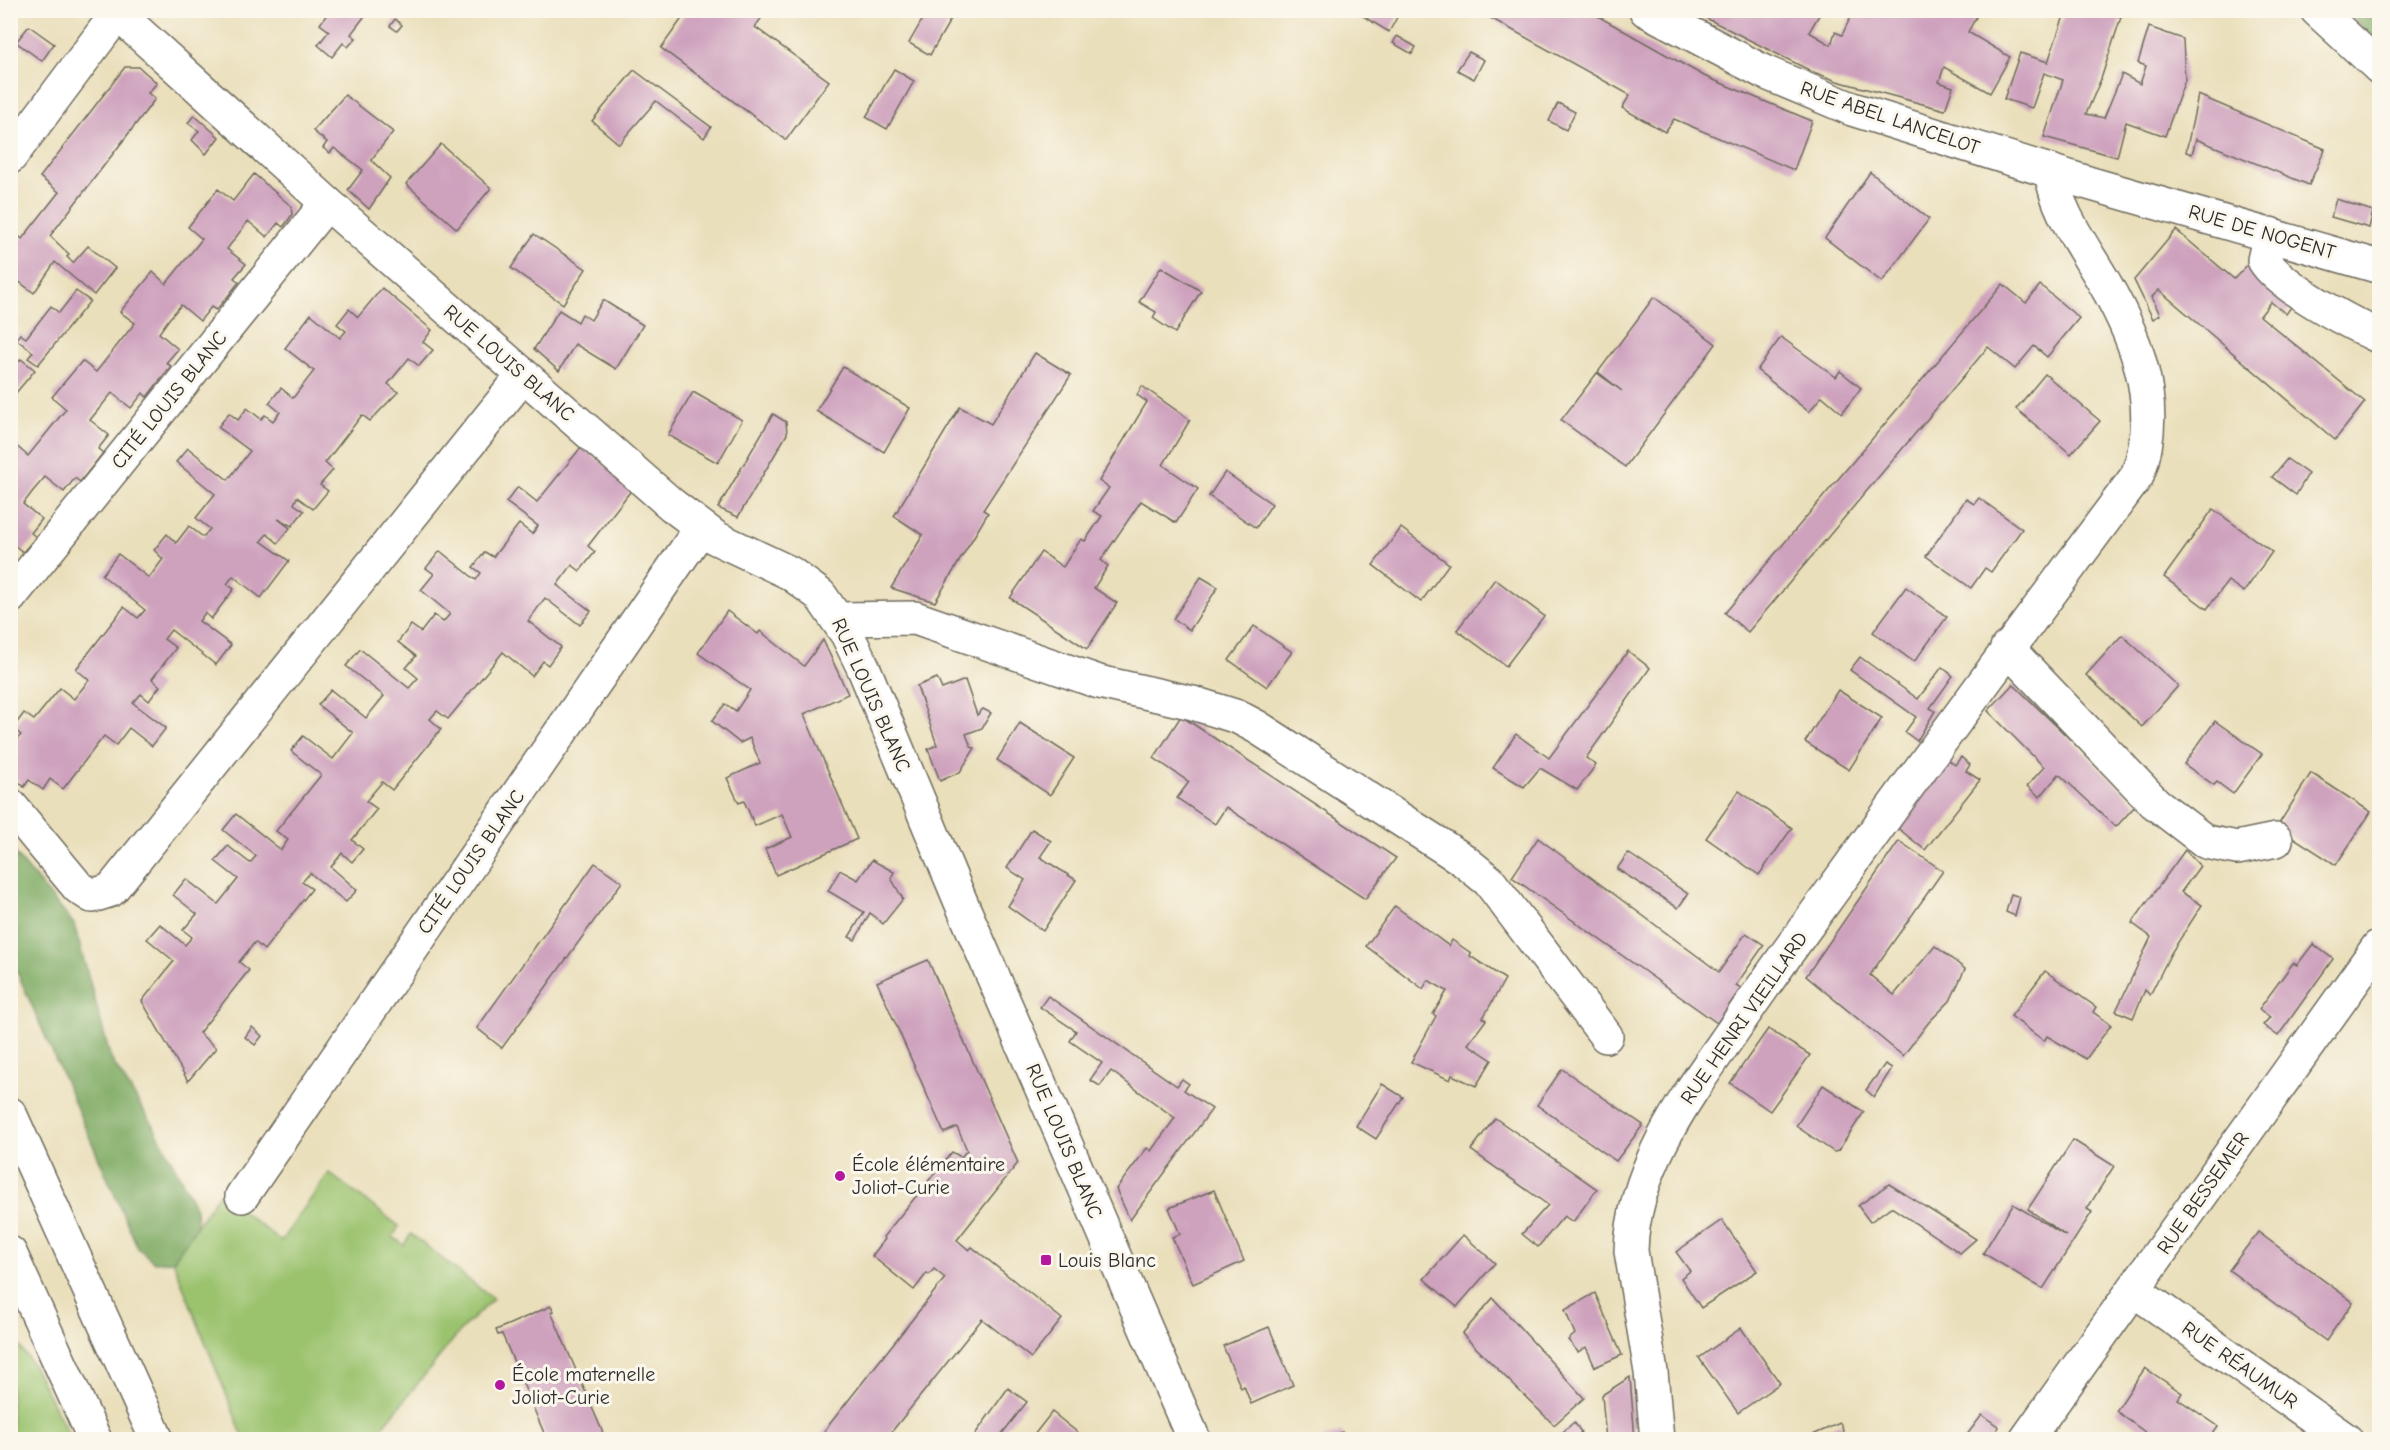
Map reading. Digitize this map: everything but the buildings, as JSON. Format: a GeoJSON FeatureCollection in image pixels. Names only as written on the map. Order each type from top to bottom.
{"type":"FeatureCollection","features":[{"type":"Feature","properties":{"kind":"street","name":"RUE ABEL LANCELOT"},"geometry":{"type":"LineString","coordinates":[[1646,10],[1710,46],[1808,93],[2051,171],[2145,198]]}},
{"type":"Feature","properties":{"kind":"street"},"geometry":{"type":"LineString","coordinates":[[2317,10],[2379,68]]}},
{"type":"Feature","properties":{"kind":"street"},"geometry":{"type":"LineString","coordinates":[[10,157],[119,12]]}},
{"type":"Feature","properties":{"kind":"street","name":"RUE LOUIS BLANC"},"geometry":{"type":"LineString","coordinates":[[119,12],[327,203],[523,376],[701,528],[806,584],[825,601],[838,619],[864,669],[960,900],[1194,1440]]}},
{"type":"Feature","properties":{"kind":"street","name":"RUE HENRI VIEILLARD"},"geometry":{"type":"LineString","coordinates":[[1657,1440],[1651,1372],[1631,1251],[1635,1213],[1648,1172],[1675,1119],[1720,1049],[2007,648],[2137,476],[2145,449],[2146,392],[2138,351],[2107,286],[2062,209],[2051,171]]}},
{"type":"Feature","properties":{"kind":"street","name":"RUE DE NOGENT"},"geometry":{"type":"LineString","coordinates":[[2145,198],[2379,267]]}},
{"type":"Feature","properties":{"kind":"street","name":"CITÉ LOUIS BLANC"},"geometry":{"type":"LineString","coordinates":[[10,597],[327,203]]}},
{"type":"Feature","properties":{"kind":"street"},"geometry":{"type":"LineString","coordinates":[[2270,234],[2264,260],[2275,273],[2344,320],[2379,336]]}},
{"type":"Feature","properties":{"kind":"street"},"geometry":{"type":"LineString","coordinates":[[10,805],[78,887],[92,897],[111,890],[523,376]]}},
{"type":"Feature","properties":{"kind":"street","name":"CITÉ LOUIS BLANC"},"geometry":{"type":"LineString","coordinates":[[242,1196],[701,528]]}},
{"type":"Feature","properties":{"kind":"street"},"geometry":{"type":"LineString","coordinates":[[838,619],[915,618],[1099,682],[1193,703],[1238,717],[1278,740],[1462,859],[1489,881],[1606,1036]]}},
{"type":"Feature","properties":{"kind":"street"},"geometry":{"type":"LineString","coordinates":[[2007,648],[2155,803],[2206,842],[2237,848],[2276,840]]}},
{"type":"Feature","properties":{"kind":"street","name":"RUE BESSEMER"},"geometry":{"type":"LineString","coordinates":[[2026,1440],[2379,946]]}},
{"type":"Feature","properties":{"kind":"street"},"geometry":{"type":"LineString","coordinates":[[10,1114],[157,1440]]}},
{"type":"Feature","properties":{"kind":"street"},"geometry":{"type":"LineString","coordinates":[[10,1253],[95,1440]]}},
{"type":"Feature","properties":{"kind":"street","name":"RUE RÉAUMUR"},"geometry":{"type":"LineString","coordinates":[[2134,1290],[2346,1440]]}},
{"type":"Feature","properties":{"kind":"street"},"geometry":{"type":"LineString","coordinates":[[127,1373],[175,1440]]}},
{"type":"Feature","properties":{"kind":"green space"},"geometry":{"type":"Polygon","coordinates":[[[2346,11],[2379,11],[2379,42],[2346,11]]]}},
{"type":"Feature","properties":{"kind":"green space"},"geometry":{"type":"Polygon","coordinates":[[[11,849],[74,924],[111,1059],[156,1130],[196,1208],[197,1226],[173,1261],[154,1262],[138,1248],[11,958],[11,849]]]}},
{"type":"Feature","properties":{"kind":"green space"},"geometry":{"type":"Polygon","coordinates":[[[329,1173],[399,1226],[393,1237],[404,1245],[411,1234],[493,1299],[461,1330],[373,1439],[244,1439],[173,1261],[219,1193],[281,1241],[329,1173]]]}},
{"type":"Feature","properties":{"kind":"green space"},"geometry":{"type":"Polygon","coordinates":[[[10,1333],[34,1367],[71,1439],[11,1439],[10,1333]]]}},
{"type":"Feature","properties":{"kind":"place","name":"École élémentaire Joliot-Curie"},"geometry":{"type":"Point","coordinates":[840,1176]}},
{"type":"Feature","properties":{"kind":"place","name":"Louis Blanc"},"geometry":{"type":"Point","coordinates":[1046,1260]}},
{"type":"Feature","properties":{"kind":"place","name":"École maternelle Joliot-Curie"},"geometry":{"type":"Point","coordinates":[500,1385]}}]}
